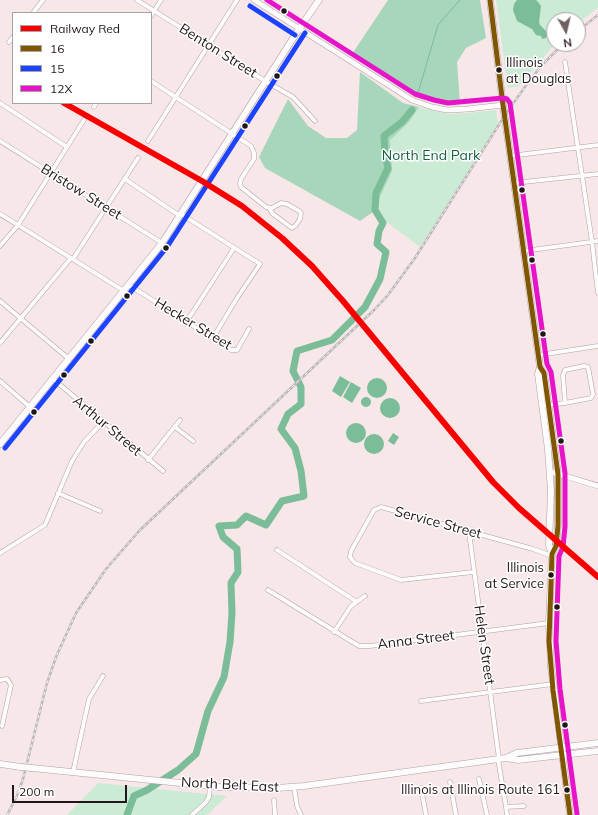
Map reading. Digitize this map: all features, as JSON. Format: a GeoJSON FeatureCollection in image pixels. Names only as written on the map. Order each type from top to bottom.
{"type":"FeatureCollection","features":[{"type":"Feature","properties":{"kind":"main road"},"geometry":{"type":"LineString","coordinates":[[0,444],[162,244],[265,81],[319,0]]}},
{"type":"Feature","properties":{"kind":"main road"},"geometry":{"type":"LineString","coordinates":[[490,0],[510,156],[539,355],[540,367],[538,374],[551,472],[549,545],[552,555],[549,623],[553,684],[570,815]]}},
{"type":"Feature","properties":{"kind":"main road"},"geometry":{"type":"LineString","coordinates":[[540,367],[544,373],[558,474],[558,526],[556,546],[552,555]]}},
{"type":"Feature","properties":{"kind":"main road","name":"North Belt East"},"geometry":{"type":"LineString","coordinates":[[0,764],[210,786],[241,788],[294,787],[506,758],[517,753],[598,744]]}},
{"type":"Feature","properties":{"kind":"main road","name":"North Belt East"},"geometry":{"type":"LineString","coordinates":[[506,758],[518,760],[598,751]]}},
{"type":"Feature","properties":{"kind":"street"},"geometry":{"type":"LineString","coordinates":[[33,12],[43,0]]}},
{"type":"Feature","properties":{"kind":"street","name":"Benton Street"},"geometry":{"type":"LineString","coordinates":[[137,0],[293,97],[314,121]]}},
{"type":"Feature","properties":{"kind":"street"},"geometry":{"type":"LineString","coordinates":[[152,14],[161,0]]}},
{"type":"Feature","properties":{"kind":"street"},"geometry":{"type":"LineString","coordinates":[[148,141],[237,0]]}},
{"type":"Feature","properties":{"kind":"street"},"geometry":{"type":"LineString","coordinates":[[254,0],[406,97],[439,109],[455,110],[503,105]]}},
{"type":"Feature","properties":{"kind":"street"},"geometry":{"type":"LineString","coordinates":[[9,42],[12,38]]}},
{"type":"Feature","properties":{"kind":"street"},"geometry":{"type":"LineString","coordinates":[[565,62],[592,242],[598,293]]}},
{"type":"Feature","properties":{"kind":"street"},"geometry":{"type":"LineString","coordinates":[[152,83],[251,146],[254,152],[254,159],[241,179],[241,187],[292,228],[300,219],[301,213],[285,203],[269,208]]}},
{"type":"Feature","properties":{"kind":"street"},"geometry":{"type":"LineString","coordinates":[[0,103],[67,147]]}},
{"type":"Feature","properties":{"kind":"street"},"geometry":{"type":"LineString","coordinates":[[0,246],[18,225],[84,120]]}},
{"type":"Feature","properties":{"kind":"street","name":"Bristow Street"},"geometry":{"type":"LineString","coordinates":[[0,141],[162,244]]}},
{"type":"Feature","properties":{"kind":"street"},"geometry":{"type":"LineString","coordinates":[[510,156],[598,145]]}},
{"type":"Feature","properties":{"kind":"street"},"geometry":{"type":"LineString","coordinates":[[0,343],[72,259],[138,158]]}},
{"type":"Feature","properties":{"kind":"street"},"geometry":{"type":"LineString","coordinates":[[514,183],[598,174]]}},
{"type":"Feature","properties":{"kind":"street"},"geometry":{"type":"LineString","coordinates":[[124,179],[260,264],[213,338]]}},
{"type":"Feature","properties":{"kind":"street"},"geometry":{"type":"LineString","coordinates":[[0,214],[124,291]]}},
{"type":"Feature","properties":{"kind":"street"},"geometry":{"type":"LineString","coordinates":[[524,251],[598,241]]}},
{"type":"Feature","properties":{"kind":"street"},"geometry":{"type":"LineString","coordinates":[[187,321],[234,248]]}},
{"type":"Feature","properties":{"kind":"street","name":"Hecker Street"},"geometry":{"type":"LineString","coordinates":[[129,285],[231,350],[237,350],[249,329]]}},
{"type":"Feature","properties":{"kind":"street"},"geometry":{"type":"LineString","coordinates":[[0,300],[69,359]]}},
{"type":"Feature","properties":{"kind":"street"},"geometry":{"type":"LineString","coordinates":[[539,355],[598,346]]}},
{"type":"Feature","properties":{"kind":"street"},"geometry":{"type":"LineString","coordinates":[[542,405],[565,403],[591,398],[593,394],[588,367],[584,366],[565,370],[563,375],[565,403]]}},
{"type":"Feature","properties":{"kind":"street","name":"Arthur Street"},"geometry":{"type":"LineString","coordinates":[[53,379],[163,471]]}},
{"type":"Feature","properties":{"kind":"street"},"geometry":{"type":"LineString","coordinates":[[0,381],[30,407]]}},
{"type":"Feature","properties":{"kind":"street"},"geometry":{"type":"LineString","coordinates":[[148,460],[180,420]]}},
{"type":"Feature","properties":{"kind":"street"},"geometry":{"type":"LineString","coordinates":[[0,553],[44,525],[72,461],[81,446],[103,422]]}},
{"type":"Feature","properties":{"kind":"street"},"geometry":{"type":"LineString","coordinates":[[175,426],[194,441]]}},
{"type":"Feature","properties":{"kind":"street"},"geometry":{"type":"LineString","coordinates":[[551,472],[598,486]]}},
{"type":"Feature","properties":{"kind":"street"},"geometry":{"type":"LineString","coordinates":[[58,493],[100,511]]}},
{"type":"Feature","properties":{"kind":"street","name":"Service Street"},"geometry":{"type":"LineString","coordinates":[[473,572],[401,580],[355,563],[350,557],[351,551],[374,510],[381,508],[552,555]]}},
{"type":"Feature","properties":{"kind":"street","name":"Helen Street"},"geometry":{"type":"LineString","coordinates":[[468,532],[507,815]]}},
{"type":"Feature","properties":{"kind":"street"},"geometry":{"type":"LineString","coordinates":[[277,550],[357,602]]}},
{"type":"Feature","properties":{"kind":"street","name":"Anna Street"},"geometry":{"type":"LineString","coordinates":[[268,590],[359,646],[370,646],[549,623]]}},
{"type":"Feature","properties":{"kind":"street"},"geometry":{"type":"LineString","coordinates":[[334,632],[352,606],[365,596]]}},
{"type":"Feature","properties":{"kind":"street"},"geometry":{"type":"LineString","coordinates":[[73,772],[89,699],[103,676]]}},
{"type":"Feature","properties":{"kind":"street"},"geometry":{"type":"LineString","coordinates":[[0,680],[7,679],[11,685],[2,726]]}},
{"type":"Feature","properties":{"kind":"street"},"geometry":{"type":"LineString","coordinates":[[421,701],[553,684]]}},
{"type":"Feature","properties":{"kind":"street"},"geometry":{"type":"LineString","coordinates":[[479,779],[486,815]]}},
{"type":"Feature","properties":{"kind":"street"},"geometry":{"type":"LineString","coordinates":[[450,782],[456,815]]}},
{"type":"Feature","properties":{"kind":"street"},"geometry":{"type":"LineString","coordinates":[[192,815],[206,802],[209,797],[210,786]]}},
{"type":"Feature","properties":{"kind":"street"},"geometry":{"type":"LineString","coordinates":[[294,787],[297,806],[301,815]]}},
{"type":"Feature","properties":{"kind":"street"},"geometry":{"type":"LineString","coordinates":[[421,788],[426,815]]}},
{"type":"Feature","properties":{"kind":"street"},"geometry":{"type":"LineString","coordinates":[[274,800],[276,815]]}},
{"type":"Feature","properties":{"kind":"street"},"geometry":{"type":"LineString","coordinates":[[506,807],[524,806]]}},
{"type":"Feature","properties":{"kind":"green space"},"geometry":{"type":"Polygon","coordinates":[[[496,0],[598,0],[598,8],[586,17],[586,12],[546,12],[546,52],[548,52],[519,86],[508,88],[496,0]]]}},
{"type":"Feature","properties":{"kind":"green space","name":"North End Park"},"geometry":{"type":"Polygon","coordinates":[[[419,107],[449,114],[496,110],[498,124],[420,247],[373,212],[392,171],[389,140],[409,122],[419,107]]]}},
{"type":"Feature","properties":{"kind":"green space"},"geometry":{"type":"Polygon","coordinates":[[[98,783],[227,796],[207,815],[67,815],[98,783]]]}},
{"type":"Feature","properties":{"kind":"shaded area"},"geometry":{"type":"Polygon","coordinates":[[[388,0],[480,0],[486,38],[466,48],[457,62],[460,103],[421,99],[352,54],[388,0]]]}},
{"type":"Feature","properties":{"kind":"shaded area"},"geometry":{"type":"Polygon","coordinates":[[[517,0],[536,0],[538,2],[541,6],[539,22],[546,31],[546,38],[542,39],[541,36],[536,35],[532,29],[517,21],[513,10],[514,4],[517,0]]]}},
{"type":"Feature","properties":{"kind":"shaded area"},"geometry":{"type":"Polygon","coordinates":[[[360,72],[403,103],[419,107],[409,122],[390,140],[392,171],[373,212],[360,221],[265,168],[259,157],[288,99],[308,126],[326,138],[347,138],[357,130],[360,72]]]}},
{"type":"Feature","properties":{"kind":"shaded area"},"geometry":{"type":"Polygon","coordinates":[[[340,376],[350,382],[341,397],[332,391],[340,376]]]}},
{"type":"Feature","properties":{"kind":"shaded area"},"geometry":{"type":"Polygon","coordinates":[[[377,378],[384,381],[387,388],[384,395],[377,398],[370,395],[367,388],[370,381],[377,378]]]}},
{"type":"Feature","properties":{"kind":"shaded area"},"geometry":{"type":"Polygon","coordinates":[[[351,382],[361,388],[352,403],[343,397],[351,382]]]}},
{"type":"Feature","properties":{"kind":"shaded area"},"geometry":{"type":"Polygon","coordinates":[[[364,397],[368,397],[370,398],[370,406],[364,407],[361,404],[361,400],[364,397]]]}},
{"type":"Feature","properties":{"kind":"shaded area"},"geometry":{"type":"Polygon","coordinates":[[[390,398],[397,401],[400,408],[397,415],[390,418],[383,415],[380,408],[383,401],[390,398]]]}},
{"type":"Feature","properties":{"kind":"shaded area"},"geometry":{"type":"Polygon","coordinates":[[[356,423],[363,426],[366,433],[363,440],[356,443],[349,440],[346,433],[349,426],[356,423]]]}},
{"type":"Feature","properties":{"kind":"shaded area"},"geometry":{"type":"Polygon","coordinates":[[[393,433],[399,437],[394,445],[388,441],[393,433]]]}},
{"type":"Feature","properties":{"kind":"shaded area"},"geometry":{"type":"Polygon","coordinates":[[[374,434],[381,437],[384,444],[381,451],[374,454],[367,451],[364,444],[367,437],[374,434]]]}},
{"type":"Feature","properties":{"kind":"waterway"},"geometry":{"type":"LineString","coordinates":[[418,93],[438,25],[460,0]]}},
{"type":"Feature","properties":{"kind":"waterway"},"geometry":{"type":"LineString","coordinates":[[127,815],[134,796],[147,790],[178,770],[196,754],[208,711],[224,677],[230,642],[232,613],[231,583],[238,572],[237,549],[223,537],[219,526],[237,525],[246,516],[266,525],[282,501],[304,496],[301,471],[295,448],[281,429],[288,414],[301,404],[301,387],[293,371],[297,351],[332,340],[365,307],[380,279],[386,252],[377,244],[379,231],[383,223],[375,210],[376,193],[388,168],[385,154],[384,136],[402,122],[412,110]]}},
{"type":"Feature","properties":{"kind":"railway"},"geometry":{"type":"LineString","coordinates":[[586,25],[598,15]]}},
{"type":"Feature","properties":{"kind":"railway"},"geometry":{"type":"LineString","coordinates":[[7,815],[17,796],[23,779],[47,683],[56,657],[76,613],[106,569],[139,531],[374,310],[388,295],[415,258],[505,115],[542,65],[555,52]]}},
{"type":"Feature","properties":{"kind":"rail line","name":"Red"},"geometry":{"type":"LineString","coordinates":[[66,104],[202,181],[242,206],[282,238],[312,266],[343,301],[493,482],[519,508],[598,577]]}},
{"type":"Feature","properties":{"kind":"transit line","name":"12X"},"geometry":{"type":"LineString","coordinates":[[267,0],[415,94],[448,103],[503,98],[507,99],[510,103],[547,364],[551,372],[565,473],[565,527],[563,547],[559,556],[556,641],[560,689],[577,814]]}},
{"type":"Feature","properties":{"kind":"transit line","name":"16"},"geometry":{"type":"LineString","coordinates":[[490,0],[503,105],[540,367],[544,373],[558,474],[558,526],[556,546],[552,554],[549,641],[553,690],[570,815]]}},
{"type":"Feature","properties":{"kind":"transit line","name":"15"},"geometry":{"type":"LineString","coordinates":[[250,6],[295,35]]}},
{"type":"Feature","properties":{"kind":"transit line","name":"15"},"geometry":{"type":"LineString","coordinates":[[5,448],[167,247],[305,33]]}},
{"type":"Feature","properties":{"kind":"place","name":"Illinois at Douglas"},"geometry":{"type":"Point","coordinates":[499,70]}},
{"type":"Feature","properties":{"kind":"place","name":"Illinois at Service"},"geometry":{"type":"Point","coordinates":[551,575]}},
{"type":"Feature","properties":{"kind":"place","name":"Illinois at Illinois Route 161"},"geometry":{"type":"Point","coordinates":[567,790]}}]}
